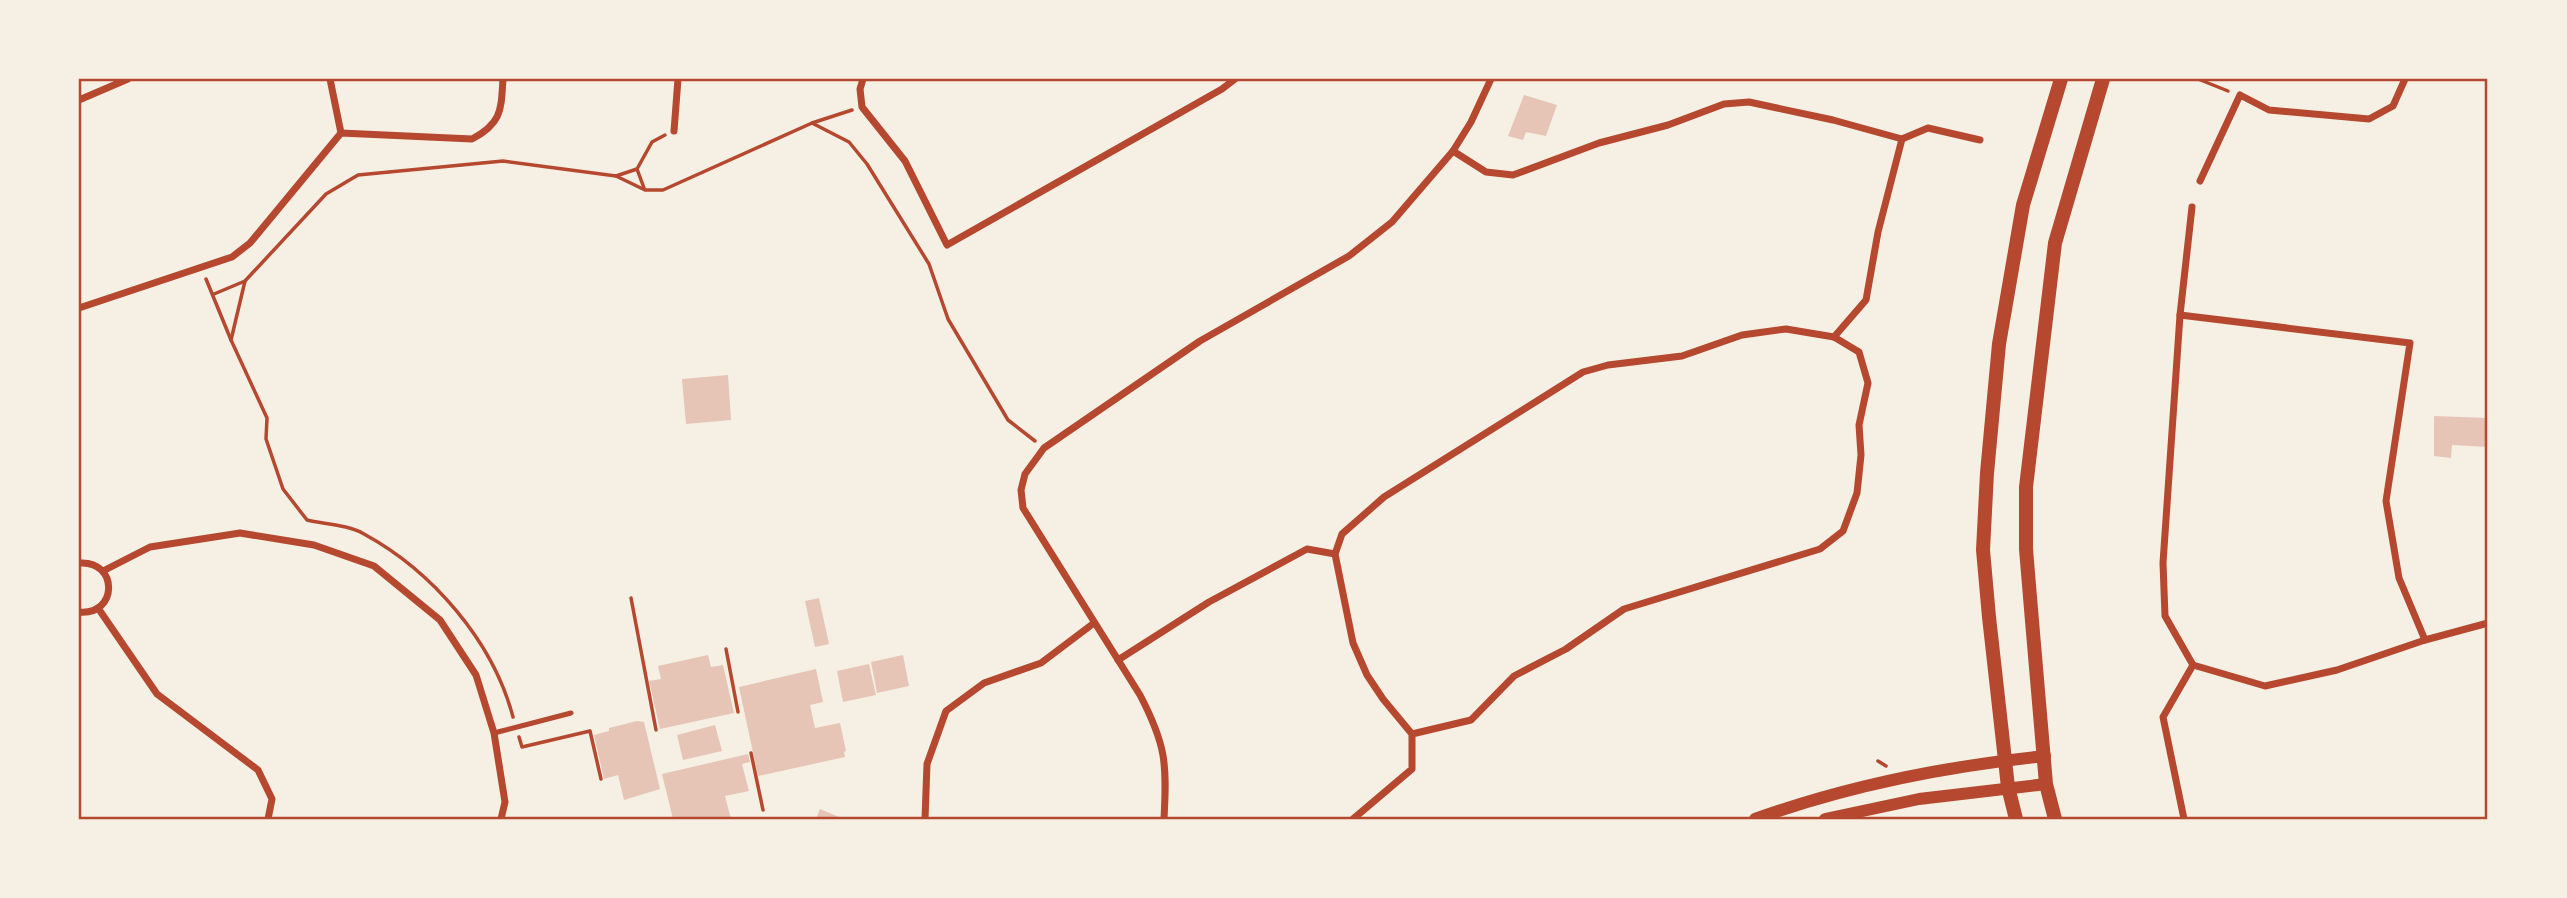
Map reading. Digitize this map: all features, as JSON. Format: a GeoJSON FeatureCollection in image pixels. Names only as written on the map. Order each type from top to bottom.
{"type":"FeatureCollection","features":[{"type":"Feature","properties":{"kind":"main road"},"geometry":{"type":"LineString","coordinates":[[2016,819],[2008,787],[1983,550],[1987,473],[1998,344],[2023,205],[2061,79]]}},
{"type":"Feature","properties":{"kind":"main road"},"geometry":{"type":"LineString","coordinates":[[2055,819],[2046,783],[2027,561],[2026,487],[2055,243],[2103,79]]}},
{"type":"Feature","properties":{"kind":"street"},"geometry":{"type":"LineString","coordinates":[[79,100],[128,79]]}},
{"type":"Feature","properties":{"kind":"street"},"geometry":{"type":"LineString","coordinates":[[330,79],[341,133]]}},
{"type":"Feature","properties":{"kind":"street"},"geometry":{"type":"LineString","coordinates":[[341,133],[472,139],[491,129],[501,106],[503,79]]}},
{"type":"Feature","properties":{"kind":"street"},"geometry":{"type":"LineString","coordinates":[[674,131],[678,79]]}},
{"type":"Feature","properties":{"kind":"street"},"geometry":{"type":"LineString","coordinates":[[863,79],[860,89],[862,107],[905,161],[947,245],[1222,89],[1235,79]]}},
{"type":"Feature","properties":{"kind":"street"},"geometry":{"type":"LineString","coordinates":[[1164,819],[1166,767],[1164,751],[1153,721],[1023,508],[1021,490],[1026,474],[1045,448],[1200,341],[1349,256],[1392,222],[1453,151],[1471,122],[1491,79]]}},
{"type":"Feature","properties":{"kind":"street"},"geometry":{"type":"LineString","coordinates":[[2200,181],[2240,95],[2269,110],[2369,120],[2393,106],[2405,79]]}},
{"type":"Feature","properties":{"kind":"street"},"geometry":{"type":"LineString","coordinates":[[1453,151],[1486,172],[1513,175],[1599,143],[1668,125],[1724,104],[1749,102],[1833,120],[1902,139],[1928,128],[1980,140]]}},
{"type":"Feature","properties":{"kind":"street"},"geometry":{"type":"LineString","coordinates":[[79,309],[232,257],[250,243],[341,133]]}},
{"type":"Feature","properties":{"kind":"street"},"geometry":{"type":"LineString","coordinates":[[1833,337],[1866,300],[1878,232],[1902,139]]}},
{"type":"Feature","properties":{"kind":"street"},"geometry":{"type":"LineString","coordinates":[[2192,207],[2180,315],[2163,563],[2165,616],[2193,665],[2265,686],[2337,670],[2424,640],[2488,624]]}},
{"type":"Feature","properties":{"kind":"street"},"geometry":{"type":"LineString","coordinates":[[2180,315],[2410,343],[2386,501],[2399,578],[2424,640]]}},
{"type":"Feature","properties":{"kind":"street"},"geometry":{"type":"LineString","coordinates":[[1353,819],[1412,769],[1412,734],[1367,675],[1353,643],[1335,554],[1342,534],[1384,497],[1583,372],[1608,365],[1682,356],[1742,335],[1786,329],[1833,337],[1859,352],[1868,383],[1859,425],[1861,455],[1857,493],[1843,531],[1820,549],[1624,609],[1566,649],[1514,676],[1471,720],[1412,734]]}},
{"type":"Feature","properties":{"kind":"street"},"geometry":{"type":"LineString","coordinates":[[103,571],[150,547],[240,533],[314,545],[374,566],[440,620],[476,675],[494,733],[505,802],[501,819]]}},
{"type":"Feature","properties":{"kind":"street"},"geometry":{"type":"LineString","coordinates":[[1118,660],[1209,602],[1307,549],[1335,554]]}},
{"type":"Feature","properties":{"kind":"street"},"geometry":{"type":"LineString","coordinates":[[79,563],[96,565],[103,571],[109,587],[108,596],[98,608],[90,612],[79,612]]}},
{"type":"Feature","properties":{"kind":"street"},"geometry":{"type":"LineString","coordinates":[[98,608],[157,694],[258,770],[272,799],[268,819]]}},
{"type":"Feature","properties":{"kind":"street"},"geometry":{"type":"LineString","coordinates":[[925,819],[927,764],[946,711],[984,683],[1041,663],[1094,623]]}},
{"type":"Feature","properties":{"kind":"street"},"geometry":{"type":"LineString","coordinates":[[2184,819],[2163,717],[2193,665]]}},
{"type":"Feature","properties":{"kind":"street"},"geometry":{"type":"LineString","coordinates":[[1755,819],[1880,783],[2005,760],[2045,756]]}},
{"type":"Feature","properties":{"kind":"street"},"geometry":{"type":"LineString","coordinates":[[1825,819],[1919,799],[2046,783]]}},
{"type":"Feature","properties":{"kind":"lane"},"geometry":{"type":"LineString","coordinates":[[494,733],[571,713]]}},
{"type":"Feature","properties":{"kind":"path"},"geometry":{"type":"LineString","coordinates":[[2198,79],[2240,95]]}},
{"type":"Feature","properties":{"kind":"path"},"geometry":{"type":"LineString","coordinates":[[214,294],[245,281],[326,194],[358,175],[503,160],[616,176],[645,190],[663,190],[812,123],[862,107]]}},
{"type":"Feature","properties":{"kind":"path"},"geometry":{"type":"LineString","coordinates":[[812,123],[849,142],[867,164],[929,264],[948,319],[1008,420],[1045,448]]}},
{"type":"Feature","properties":{"kind":"path"},"geometry":{"type":"LineString","coordinates":[[616,176],[636,169],[652,142],[674,131]]}},
{"type":"Feature","properties":{"kind":"path"},"geometry":{"type":"LineString","coordinates":[[636,169],[645,190]]}},
{"type":"Feature","properties":{"kind":"path"},"geometry":{"type":"LineString","coordinates":[[200,268],[214,294],[230,340],[267,418],[266,439],[283,489],[307,520],[362,532],[413,567],[459,611],[505,688],[522,747],[590,731],[601,779]]}},
{"type":"Feature","properties":{"kind":"path"},"geometry":{"type":"LineString","coordinates":[[230,340],[245,281]]}},
{"type":"Feature","properties":{"kind":"path"},"geometry":{"type":"LineString","coordinates":[[631,598],[656,730]]}},
{"type":"Feature","properties":{"kind":"path"},"geometry":{"type":"LineString","coordinates":[[726,649],[738,712]]}},
{"type":"Feature","properties":{"kind":"path"},"geometry":{"type":"LineString","coordinates":[[751,753],[763,810]]}},
{"type":"Feature","properties":{"kind":"building"},"geometry":{"type":"Polygon","coordinates":[[[1524,95],[1557,105],[1546,136],[1526,132],[1523,140],[1508,136],[1524,95]]]}},
{"type":"Feature","properties":{"kind":"building"},"geometry":{"type":"Polygon","coordinates":[[[728,375],[731,420],[686,424],[682,379],[728,375]]]}},
{"type":"Feature","properties":{"kind":"building"},"geometry":{"type":"Polygon","coordinates":[[[2434,416],[2488,418],[2488,447],[2452,445],[2451,458],[2434,456],[2434,416]]]}},
{"type":"Feature","properties":{"kind":"building"},"geometry":{"type":"Polygon","coordinates":[[[819,598],[829,644],[815,647],[805,601],[819,598]]]}},
{"type":"Feature","properties":{"kind":"building"},"geometry":{"type":"Polygon","coordinates":[[[708,655],[711,667],[723,665],[734,713],[660,729],[649,681],[661,679],[658,666],[708,655]]]}},
{"type":"Feature","properties":{"kind":"building"},"geometry":{"type":"Polygon","coordinates":[[[903,655],[909,686],[877,693],[871,662],[903,655]]]}},
{"type":"Feature","properties":{"kind":"building"},"geometry":{"type":"Polygon","coordinates":[[[869,664],[876,695],[843,702],[837,671],[869,664]]]}},
{"type":"Feature","properties":{"kind":"building"},"geometry":{"type":"Polygon","coordinates":[[[816,669],[823,702],[810,705],[815,728],[840,723],[845,757],[758,776],[739,687],[816,669]]]}},
{"type":"Feature","properties":{"kind":"building"},"geometry":{"type":"Polygon","coordinates":[[[637,721],[644,722],[660,789],[624,800],[618,775],[604,779],[594,735],[637,721]]]}},
{"type":"Feature","properties":{"kind":"building"},"geometry":{"type":"Polygon","coordinates":[[[715,725],[722,751],[683,760],[677,735],[715,725]]]}},
{"type":"Feature","properties":{"kind":"building"},"geometry":{"type":"Polygon","coordinates":[[[748,754],[750,762],[742,764],[749,791],[725,796],[731,819],[673,819],[662,774],[748,754]]]}},
{"type":"Feature","properties":{"kind":"building"},"geometry":{"type":"Polygon","coordinates":[[[820,809],[844,819],[816,819],[820,809]]]}}]}
